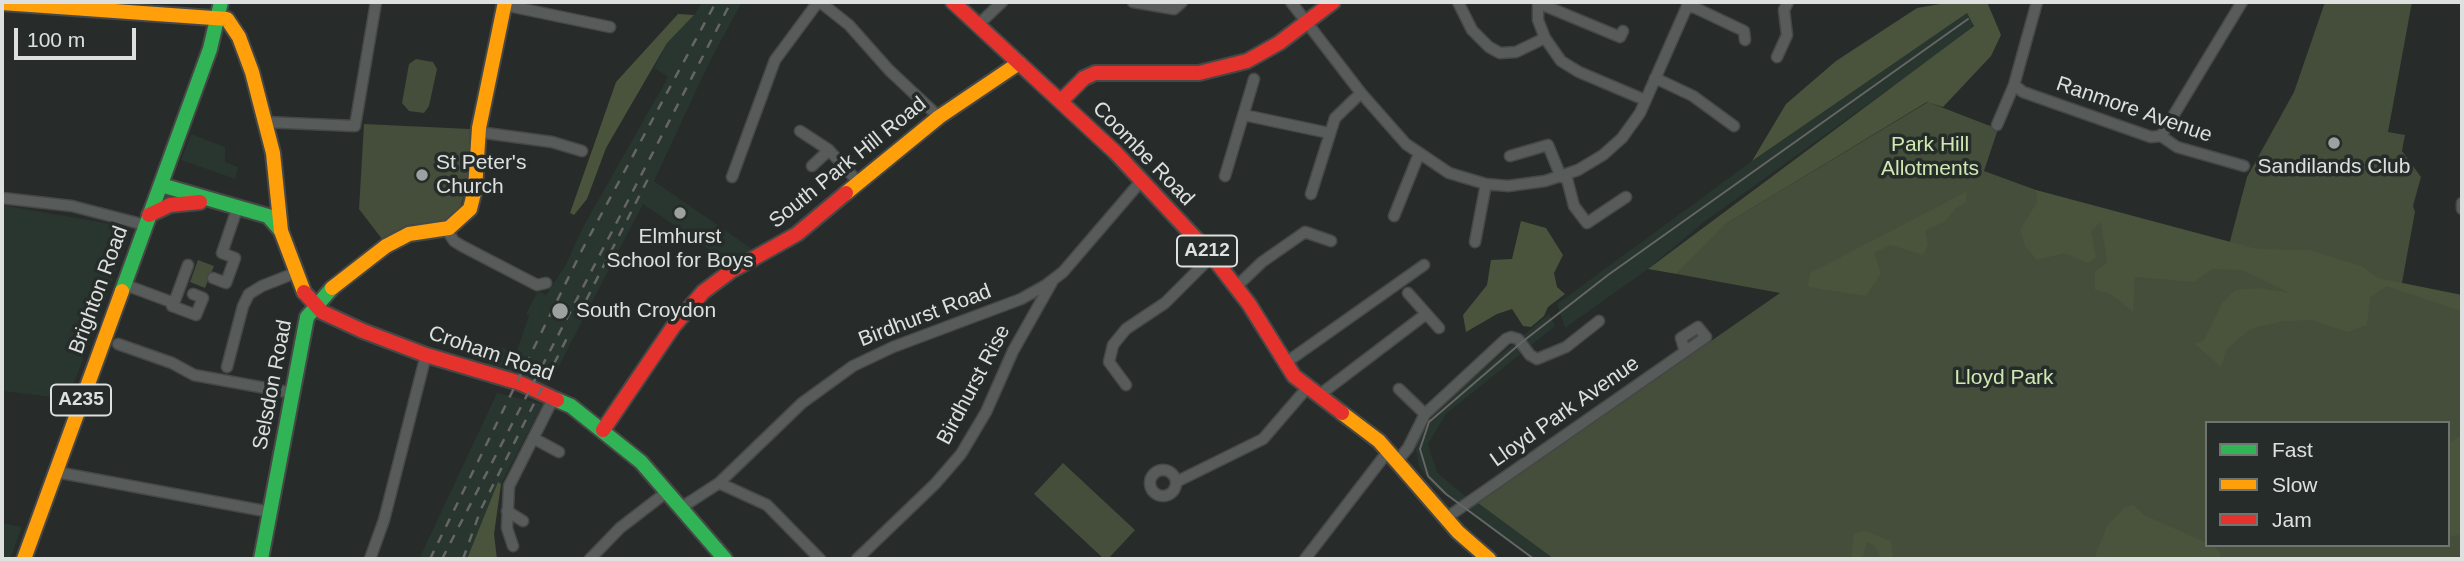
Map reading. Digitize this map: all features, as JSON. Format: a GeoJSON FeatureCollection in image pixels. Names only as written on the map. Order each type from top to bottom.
{"type":"FeatureCollection","features":[{"type":"Feature","properties":{"kind":"main road","name":"Coombe Road"},"geometry":{"type":"LineString","coordinates":[[953,2],[1142,180],[1237,286],[1260,319],[1283,363],[1312,392],[1393,455],[1446,519],[1489,559]]}},
{"type":"Feature","properties":{"kind":"main road"},"geometry":{"type":"LineString","coordinates":[[1061,102],[1084,78],[1095,73],[1173,74],[1227,68],[1257,57],[1333,2]]}},
{"type":"Feature","properties":{"kind":"main road"},"geometry":{"type":"LineString","coordinates":[[2,3],[214,12]]}},
{"type":"Feature","properties":{"kind":"main road"},"geometry":{"type":"LineString","coordinates":[[314,306],[338,282],[397,239],[413,233],[446,229],[462,219],[473,204],[478,132],[505,3]]}},
{"type":"Feature","properties":{"kind":"main road","name":"Selsdon Road"},"geometry":{"type":"LineString","coordinates":[[214,12],[233,25],[249,62],[274,153],[281,231],[295,273],[314,306],[306,320],[261,559]]}},
{"type":"Feature","properties":{"kind":"main road","name":"Brighton Road"},"geometry":{"type":"LineString","coordinates":[[25,559],[161,185],[198,74],[214,12]]}},
{"type":"Feature","properties":{"kind":"main road","name":"South Park Hill Road"},"geometry":{"type":"LineString","coordinates":[[603,429],[673,327],[703,292],[731,271],[797,234],[939,117],[1019,63]]}},
{"type":"Feature","properties":{"kind":"main road"},"geometry":{"type":"LineString","coordinates":[[271,218],[276,183]]}},
{"type":"Feature","properties":{"kind":"main road"},"geometry":{"type":"LineString","coordinates":[[161,185],[271,218],[281,231]]}},
{"type":"Feature","properties":{"kind":"main road"},"geometry":{"type":"LineString","coordinates":[[147,220],[174,204],[215,203]]}},
{"type":"Feature","properties":{"kind":"main road","name":"Croham Road"},"geometry":{"type":"LineString","coordinates":[[314,306],[340,321],[426,355],[554,397],[603,429],[641,462],[725,559]]}},
{"type":"Feature","properties":{"kind":"street"},"geometry":{"type":"LineString","coordinates":[[265,122],[277,120],[355,126],[376,2]]}},
{"type":"Feature","properties":{"kind":"street"},"geometry":{"type":"LineString","coordinates":[[732,177],[775,60],[819,2],[849,25],[889,70],[939,117]]}},
{"type":"Feature","properties":{"kind":"street"},"geometry":{"type":"LineString","coordinates":[[979,24],[1002,2]]}},
{"type":"Feature","properties":{"kind":"street"},"geometry":{"type":"LineString","coordinates":[[1133,2],[1174,9],[1182,2]]}},
{"type":"Feature","properties":{"kind":"street"},"geometry":{"type":"LineString","coordinates":[[1291,2],[1361,93],[1401,139],[1449,173],[1486,184],[1514,186],[1563,176],[1587,166],[1614,146],[1634,123],[1688,3],[1744,31],[1745,40]]}},
{"type":"Feature","properties":{"kind":"street"},"geometry":{"type":"LineString","coordinates":[[1458,2],[1472,30],[1489,47],[1500,53],[1516,52],[1545,38]]}},
{"type":"Feature","properties":{"kind":"street"},"geometry":{"type":"LineString","coordinates":[[1777,57],[1787,34],[1784,10],[1788,2]]}},
{"type":"Feature","properties":{"kind":"street"},"geometry":{"type":"LineString","coordinates":[[1997,125],[2014,85],[2037,2]]}},
{"type":"Feature","properties":{"kind":"street"},"geometry":{"type":"LineString","coordinates":[[2161,136],[2242,2]]}},
{"type":"Feature","properties":{"kind":"street"},"geometry":{"type":"LineString","coordinates":[[505,3],[610,27]]}},
{"type":"Feature","properties":{"kind":"street"},"geometry":{"type":"LineString","coordinates":[[1623,31],[1620,37],[1538,3],[1538,20],[1545,38],[1561,61],[1578,72],[1645,100]]}},
{"type":"Feature","properties":{"kind":"street"},"geometry":{"type":"LineString","coordinates":[[1655,78],[1693,96],[1734,126]]}},
{"type":"Feature","properties":{"kind":"street"},"geometry":{"type":"LineString","coordinates":[[1225,176],[1254,79]]}},
{"type":"Feature","properties":{"kind":"street","name":"Ranmore Avenue"},"geometry":{"type":"LineString","coordinates":[[2014,85],[2023,93],[2151,137],[2161,136],[2177,147],[2244,166]]}},
{"type":"Feature","properties":{"kind":"street"},"geometry":{"type":"LineString","coordinates":[[1311,194],[1337,113],[1361,93]]}},
{"type":"Feature","properties":{"kind":"street"},"geometry":{"type":"LineString","coordinates":[[1244,115],[1329,133]]}},
{"type":"Feature","properties":{"kind":"street"},"geometry":{"type":"LineString","coordinates":[[800,131],[829,150],[859,183]]}},
{"type":"Feature","properties":{"kind":"street"},"geometry":{"type":"LineString","coordinates":[[478,132],[552,142],[583,151]]}},
{"type":"Feature","properties":{"kind":"street"},"geometry":{"type":"LineString","coordinates":[[1510,156],[1548,145],[1574,206],[1587,223],[1626,197]]}},
{"type":"Feature","properties":{"kind":"street"},"geometry":{"type":"LineString","coordinates":[[811,166],[829,150]]}},
{"type":"Feature","properties":{"kind":"street"},"geometry":{"type":"LineString","coordinates":[[1394,216],[1419,154]]}},
{"type":"Feature","properties":{"kind":"street","name":"Birdhurst Road"},"geometry":{"type":"LineString","coordinates":[[682,507],[719,483],[802,403],[853,366],[893,346],[1021,299],[1053,280],[1142,180]]}},
{"type":"Feature","properties":{"kind":"street"},"geometry":{"type":"LineString","coordinates":[[1475,242],[1486,184]]}},
{"type":"Feature","properties":{"kind":"street"},"geometry":{"type":"LineString","coordinates":[[2,198],[72,206],[147,220]]}},
{"type":"Feature","properties":{"kind":"street"},"geometry":{"type":"LineString","coordinates":[[2462,202],[2462,209]]}},
{"type":"Feature","properties":{"kind":"street"},"geometry":{"type":"LineString","coordinates":[[213,278],[226,283],[235,258],[222,253],[237,209]]}},
{"type":"Feature","properties":{"kind":"street"},"geometry":{"type":"LineString","coordinates":[[446,229],[454,241],[462,246],[537,285],[546,283]]}},
{"type":"Feature","properties":{"kind":"street"},"geometry":{"type":"LineString","coordinates":[[1237,286],[1262,262],[1305,232],[1331,241]]}},
{"type":"Feature","properties":{"kind":"street"},"geometry":{"type":"LineString","coordinates":[[1126,385],[1109,362],[1113,345],[1126,329],[1165,303],[1212,256]]}},
{"type":"Feature","properties":{"kind":"street"},"geometry":{"type":"LineString","coordinates":[[188,265],[172,306],[196,315],[203,298],[193,294]]}},
{"type":"Feature","properties":{"kind":"street"},"geometry":{"type":"LineString","coordinates":[[1283,363],[1424,265]]}},
{"type":"Feature","properties":{"kind":"street"},"geometry":{"type":"LineString","coordinates":[[228,367],[243,306],[249,294],[295,273]]}},
{"type":"Feature","properties":{"kind":"street","name":"Birdhurst Rise"},"geometry":{"type":"LineString","coordinates":[[857,559],[935,484],[961,454],[981,422],[1013,351],[1053,280]]}},
{"type":"Feature","properties":{"kind":"street"},"geometry":{"type":"LineString","coordinates":[[123,284],[174,303]]}},
{"type":"Feature","properties":{"kind":"street"},"geometry":{"type":"LineString","coordinates":[[1408,293],[1439,328]]}},
{"type":"Feature","properties":{"kind":"street"},"geometry":{"type":"LineString","coordinates":[[1177,482],[1263,439],[1312,392],[1426,314]]}},
{"type":"Feature","properties":{"kind":"street"},"geometry":{"type":"LineString","coordinates":[[1305,559],[1393,455],[1408,448],[1425,414],[1508,338],[1518,339],[1530,355],[1537,359],[1566,347],[1599,321]]}},
{"type":"Feature","properties":{"kind":"street","name":"Lloyd Park Avenue"},"geometry":{"type":"LineString","coordinates":[[1446,519],[1685,351],[1681,338],[1698,327],[1706,337]]}},
{"type":"Feature","properties":{"kind":"street"},"geometry":{"type":"LineString","coordinates":[[118,344],[172,363],[194,375],[293,393]]}},
{"type":"Feature","properties":{"kind":"street"},"geometry":{"type":"LineString","coordinates":[[370,559],[384,520],[426,355]]}},
{"type":"Feature","properties":{"kind":"street"},"geometry":{"type":"LineString","coordinates":[[1399,389],[1425,414]]}},
{"type":"Feature","properties":{"kind":"street"},"geometry":{"type":"LineString","coordinates":[[513,546],[507,528],[509,485],[554,397]]}},
{"type":"Feature","properties":{"kind":"street"},"geometry":{"type":"LineString","coordinates":[[533,438],[559,452]]}},
{"type":"Feature","properties":{"kind":"street"},"geometry":{"type":"LineString","coordinates":[[56,472],[270,512]]}},
{"type":"Feature","properties":{"kind":"street"},"geometry":{"type":"LineString","coordinates":[[719,483],[766,505],[820,559]]}},
{"type":"Feature","properties":{"kind":"street"},"geometry":{"type":"LineString","coordinates":[[590,559],[620,528],[667,491]]}},
{"type":"Feature","properties":{"kind":"street"},"geometry":{"type":"LineString","coordinates":[[507,511],[523,521]]}},
{"type":"Feature","properties":{"kind":"shaded area"},"geometry":{"type":"Polygon","coordinates":[[[702,2],[742,2],[710,61],[654,181],[752,249],[728,262],[643,204],[549,385],[486,364],[494,347],[517,350],[529,316],[526,314],[538,291],[546,295],[565,266],[583,227],[668,77],[654,68],[667,43],[694,15],[702,2]]]}},
{"type":"Feature","properties":{"kind":"shaded area"},"geometry":{"type":"Polygon","coordinates":[[[1967,13],[1974,25],[1953,43],[1704,222],[1648,269],[1565,328],[1557,304],[1752,161],[1967,13]]]}},
{"type":"Feature","properties":{"kind":"shaded area"},"geometry":{"type":"Polygon","coordinates":[[[191,134],[225,147],[225,162],[238,167],[235,179],[181,160],[191,134]]]}},
{"type":"Feature","properties":{"kind":"shaded area"},"geometry":{"type":"Polygon","coordinates":[[[2,205],[117,225],[125,230],[127,241],[68,399],[2,391],[2,205]]]}},
{"type":"Feature","properties":{"kind":"shaded area"},"geometry":{"type":"Polygon","coordinates":[[[1549,314],[1555,326],[1446,414],[1428,444],[1437,472],[1466,497],[1554,559],[1531,559],[1432,485],[1419,466],[1415,445],[1430,414],[1549,314]]]}},
{"type":"Feature","properties":{"kind":"shaded area"},"geometry":{"type":"Polygon","coordinates":[[[497,393],[543,404],[501,484],[494,534],[470,553],[467,559],[419,559],[497,393]]]}},
{"type":"Feature","properties":{"kind":"shaded area"},"geometry":{"type":"Polygon","coordinates":[[[2,523],[22,527],[10,559],[2,559],[2,523]]]}},
{"type":"Feature","properties":{"kind":"green space"},"geometry":{"type":"Polygon","coordinates":[[[1952,2],[1987,2],[2001,35],[1991,56],[1943,107],[1927,102],[1724,225],[1677,274],[1648,269],[1974,26],[1967,13],[1752,161],[1786,104],[1836,61],[1917,8],[1952,2]]]}},
{"type":"Feature","properties":{"kind":"green space","name":"Lloyd Park"},"geometry":{"type":"Polygon","coordinates":[[[2325,2],[2412,2],[2388,132],[2405,135],[2402,151],[2421,177],[2413,206],[2415,212],[2401,288],[2462,299],[2462,559],[1554,559],[1478,503],[1780,293],[1677,274],[1722,226],[1928,102],[1998,129],[1984,171],[2036,190],[2063,206],[2229,245],[2247,177],[2294,92],[2325,2]]]}},
{"type":"Feature","properties":{"kind":"green space"},"geometry":{"type":"Polygon","coordinates":[[[678,14],[694,15],[667,43],[606,148],[587,199],[574,215],[570,213],[616,82],[678,14]]]}},
{"type":"Feature","properties":{"kind":"green space"},"geometry":{"type":"Polygon","coordinates":[[[416,59],[433,62],[437,69],[429,106],[424,113],[409,111],[402,103],[409,64],[416,59]]]}},
{"type":"Feature","properties":{"kind":"green space"},"geometry":{"type":"Polygon","coordinates":[[[364,124],[470,129],[468,182],[459,211],[445,221],[408,225],[382,239],[359,209],[364,124]]]}},
{"type":"Feature","properties":{"kind":"green space"},"geometry":{"type":"Polygon","coordinates":[[[2036,190],[2257,249],[2309,250],[2361,266],[2378,278],[2462,295],[2462,311],[2387,286],[2370,297],[2367,325],[2347,332],[2312,320],[2283,321],[2250,329],[2226,350],[2221,367],[2195,344],[2204,340],[2222,303],[2235,290],[2259,288],[2290,293],[2242,270],[2212,269],[2194,282],[2135,277],[2133,312],[2111,294],[2095,290],[2095,271],[2107,263],[2101,222],[2091,231],[2096,258],[2088,263],[2064,253],[2037,260],[2025,246],[2020,230],[2037,202],[2036,190]]]}},
{"type":"Feature","properties":{"kind":"green space"},"geometry":{"type":"Polygon","coordinates":[[[1966,192],[1966,202],[1956,208],[1945,221],[1925,231],[1928,244],[1923,255],[1890,245],[1874,253],[1881,273],[1866,296],[1808,287],[1810,273],[1966,192]]]}},
{"type":"Feature","properties":{"kind":"green space"},"geometry":{"type":"Polygon","coordinates":[[[1521,221],[1546,228],[1563,255],[1554,273],[1557,287],[1565,294],[1548,307],[1544,316],[1531,327],[1523,326],[1512,309],[1497,314],[1466,332],[1463,315],[1487,285],[1491,260],[1512,259],[1521,221]]]}},
{"type":"Feature","properties":{"kind":"green space"},"geometry":{"type":"Polygon","coordinates":[[[198,260],[214,266],[205,288],[190,282],[198,260]]]}},
{"type":"Feature","properties":{"kind":"green space"},"geometry":{"type":"Polygon","coordinates":[[[2462,435],[2462,535],[2450,536],[2450,442],[2462,435]]]}},
{"type":"Feature","properties":{"kind":"green space"},"geometry":{"type":"Polygon","coordinates":[[[1063,463],[1135,530],[1108,559],[1104,559],[1034,494],[1063,463]]]}},
{"type":"Feature","properties":{"kind":"green space"},"geometry":{"type":"Polygon","coordinates":[[[498,482],[501,484],[494,534],[497,559],[467,559],[498,482]]]}},
{"type":"Feature","properties":{"kind":"green space"},"geometry":{"type":"Polygon","coordinates":[[[2133,505],[2144,515],[2205,542],[2205,547],[2214,547],[2220,552],[2221,559],[2094,559],[2107,526],[2125,507],[2133,505]]]}},
{"type":"Feature","properties":{"kind":"green space"},"geometry":{"type":"Polygon","coordinates":[[[1865,531],[1891,541],[1893,559],[1882,559],[1875,546],[1867,542],[1862,559],[1851,559],[1854,533],[1865,531]]]}},
{"type":"Feature","properties":{"kind":"tram line"},"geometry":{"type":"LineString","coordinates":[[1534,559],[1446,494],[1428,476],[1420,449],[1429,422],[1522,342],[1608,275],[1968,19]]}},
{"type":"Feature","properties":{"kind":"railway"},"geometry":{"type":"LineString","coordinates":[[430,559],[582,250],[716,2]]}},
{"type":"Feature","properties":{"kind":"railway"},"geometry":{"type":"LineString","coordinates":[[442,559],[731,2]]}},
{"type":"Feature","properties":{"kind":"railway"},"geometry":{"type":"LineString","coordinates":[[578,316],[651,173]]}},
{"type":"Feature","properties":{"kind":"railway"},"geometry":{"type":"LineString","coordinates":[[463,559],[481,509],[567,338]]}},
{"type":"Feature","properties":{"kind":"traffic: fast"},"geometry":{"type":"LineString","coordinates":[[122,291],[210,49],[221,2]]}},
{"type":"Feature","properties":{"kind":"traffic: fast"},"geometry":{"type":"LineString","coordinates":[[161,185],[268,216],[281,231]]}},
{"type":"Feature","properties":{"kind":"traffic: fast"},"geometry":{"type":"LineString","coordinates":[[261,559],[307,317],[332,288]]}},
{"type":"Feature","properties":{"kind":"traffic: fast"},"geometry":{"type":"LineString","coordinates":[[557,400],[571,406],[641,462],[725,559]]}},
{"type":"Feature","properties":{"kind":"traffic: slow"},"geometry":{"type":"LineString","coordinates":[[332,288],[386,246],[409,234],[449,228],[470,209],[475,189],[479,128],[505,2]]}},
{"type":"Feature","properties":{"kind":"traffic: slow"},"geometry":{"type":"LineString","coordinates":[[2,3],[227,19],[239,37],[252,72],[273,153],[281,231],[304,292]]}},
{"type":"Feature","properties":{"kind":"traffic: slow"},"geometry":{"type":"LineString","coordinates":[[846,193],[939,117],[1019,63]]}},
{"type":"Feature","properties":{"kind":"traffic: slow"},"geometry":{"type":"LineString","coordinates":[[24,559],[122,291]]}},
{"type":"Feature","properties":{"kind":"traffic: slow"},"geometry":{"type":"LineString","coordinates":[[1342,413],[1379,441],[1458,532],[1489,559]]}},
{"type":"Feature","properties":{"kind":"traffic: jam"},"geometry":{"type":"LineString","coordinates":[[953,2],[1115,152],[1212,256],[1249,304],[1294,376],[1342,413]]}},
{"type":"Feature","properties":{"kind":"traffic: jam"},"geometry":{"type":"LineString","coordinates":[[1061,101],[1084,78],[1095,73],[1199,73],[1247,61],[1279,43],[1333,2]]}},
{"type":"Feature","properties":{"kind":"traffic: jam"},"geometry":{"type":"LineString","coordinates":[[603,430],[673,327],[703,292],[731,271],[797,234],[846,193]]}},
{"type":"Feature","properties":{"kind":"traffic: jam"},"geometry":{"type":"LineString","coordinates":[[149,215],[170,205],[200,202]]}},
{"type":"Feature","properties":{"kind":"traffic: jam"},"geometry":{"type":"LineString","coordinates":[[304,292],[322,312],[363,331],[426,355],[520,383],[557,400]]}},
{"type":"Feature","properties":{"kind":"place","name":"Sandilands Club"},"geometry":{"type":"Point","coordinates":[2334,143]}},
{"type":"Feature","properties":{"kind":"place","name":"St Peter's Church"},"geometry":{"type":"Point","coordinates":[422,175]}},
{"type":"Feature","properties":{"kind":"place","name":"Elmhurst School for Boys"},"geometry":{"type":"Point","coordinates":[680,213]}},
{"type":"Feature","properties":{"kind":"place","name":"South Croydon"},"geometry":{"type":"Point","coordinates":[560,311]}},
{"type":"Feature","properties":{"kind":"park label","name":"Park Hill Allotments"},"geometry":{"type":"Point","coordinates":[1930,157]}}]}
